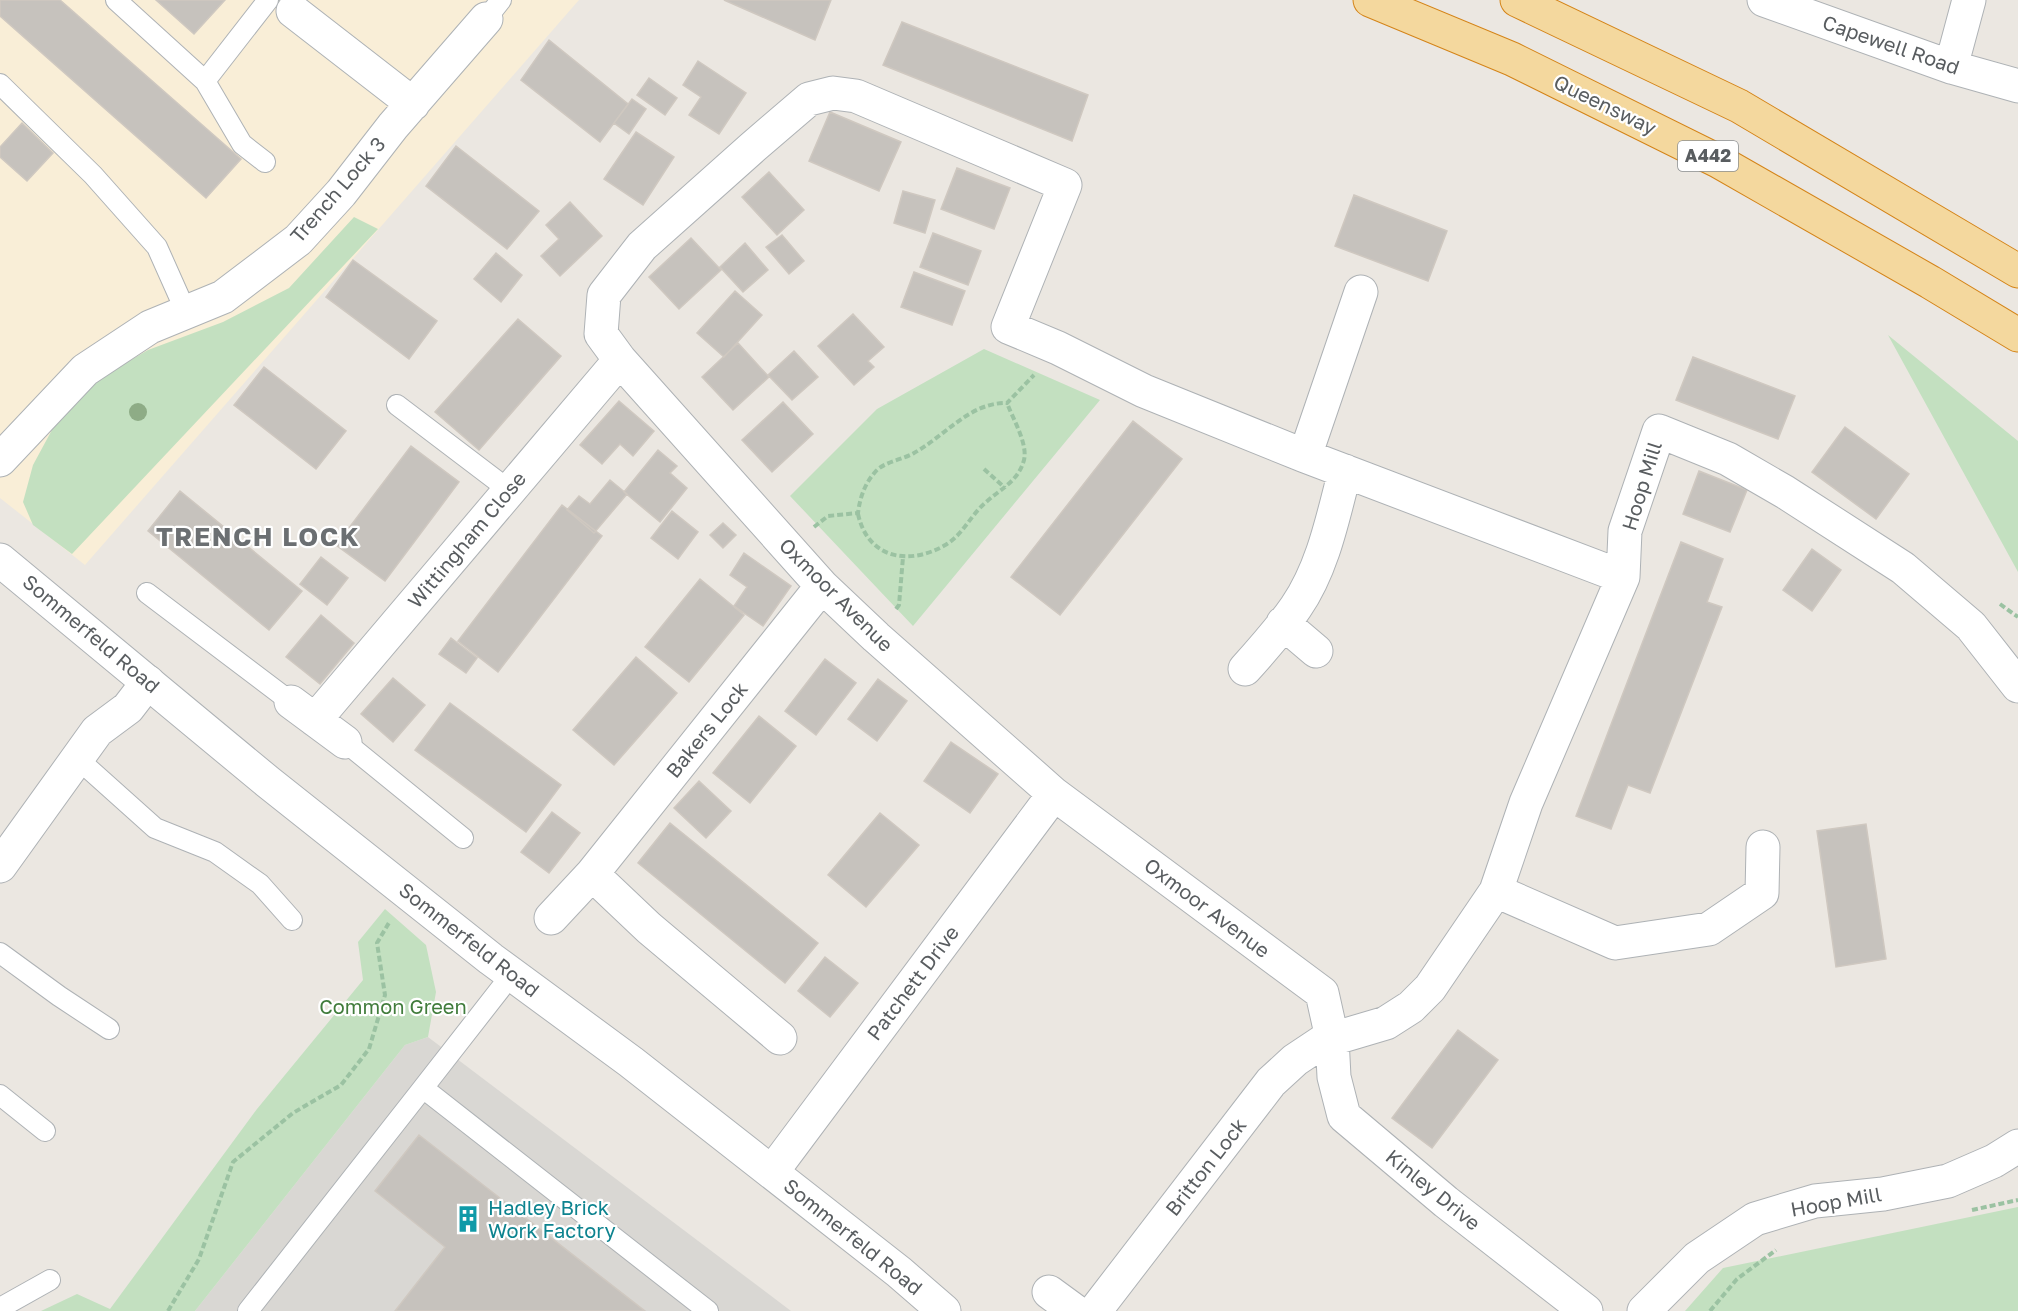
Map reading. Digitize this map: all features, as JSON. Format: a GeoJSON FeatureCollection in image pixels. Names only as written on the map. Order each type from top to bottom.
{"type":"FeatureCollection","features":[{"type":"Feature","properties":{"kind":"highway","name":"Queensway"},"geometry":{"type":"LineString","coordinates":[[1370,0],[1512,59],[1718,161],[1930,282],[2012,333]]}},
{"type":"Feature","properties":{"kind":"highway"},"geometry":{"type":"LineString","coordinates":[[1517,0],[1739,106],[2018,271]]}},
{"type":"Feature","properties":{"kind":"street","name":"Capewell Road"},"geometry":{"type":"LineString","coordinates":[[1764,0],[1951,67],[2018,86]]}},
{"type":"Feature","properties":{"kind":"street"},"geometry":{"type":"LineString","coordinates":[[1951,67],[1969,0]]}},
{"type":"Feature","properties":{"kind":"street"},"geometry":{"type":"LineString","coordinates":[[280,6],[413,104]]}},
{"type":"Feature","properties":{"kind":"street","name":"Trench Lock 3"},"geometry":{"type":"LineString","coordinates":[[0,460],[85,370],[150,327],[223,297],[298,240],[341,193],[494,9]]}},
{"type":"Feature","properties":{"kind":"street","name":"Oxmoor Avenue"},"geometry":{"type":"LineString","coordinates":[[1058,348],[1008,327],[1065,184],[856,96],[833,93],[809,99],[642,246],[604,295],[601,333],[620,360],[822,586],[1054,795],[1322,993],[1332,1038]]}},
{"type":"Feature","properties":{"kind":"street"},"geometry":{"type":"LineString","coordinates":[[1305,456],[1360,292]]}},
{"type":"Feature","properties":{"kind":"street"},"geometry":{"type":"LineString","coordinates":[[1058,348],[1143,391],[1305,456],[1623,577]]}},
{"type":"Feature","properties":{"kind":"street","name":"Wittingham Close"},"geometry":{"type":"LineString","coordinates":[[303,711],[509,490],[620,360]]}},
{"type":"Feature","properties":{"kind":"street","name":"Hoop Mill"},"geometry":{"type":"LineString","coordinates":[[1332,1038],[1386,1023],[1412,1007],[1430,988],[1496,891],[1526,803],[1623,577],[1625,531],[1659,431],[1728,459],[1785,492],[1902,568],[1971,626],[2018,686]]}},
{"type":"Feature","properties":{"kind":"street"},"geometry":{"type":"LineString","coordinates":[[1245,669],[1297,606],[1311,581],[1325,545],[1345,471]]}},
{"type":"Feature","properties":{"kind":"street","name":"Sommerfeld Road"},"geometry":{"type":"LineString","coordinates":[[0,560],[268,782],[512,974],[631,1062],[772,1172],[899,1272],[944,1311]]}},
{"type":"Feature","properties":{"kind":"street","name":"Bakers Lock"},"geometry":{"type":"LineString","coordinates":[[551,918],[592,874],[822,586]]}},
{"type":"Feature","properties":{"kind":"street"},"geometry":{"type":"LineString","coordinates":[[1283,623],[1316,651]]}},
{"type":"Feature","properties":{"kind":"street"},"geometry":{"type":"LineString","coordinates":[[0,866],[98,731],[128,708],[148,682]]}},
{"type":"Feature","properties":{"kind":"street"},"geometry":{"type":"LineString","coordinates":[[303,711],[345,742]]}},
{"type":"Feature","properties":{"kind":"street","name":"Patchett Drive"},"geometry":{"type":"LineString","coordinates":[[772,1172],[1054,795]]}},
{"type":"Feature","properties":{"kind":"street"},"geometry":{"type":"LineString","coordinates":[[1496,891],[1615,943],[1709,929],[1762,893],[1762,848]]}},
{"type":"Feature","properties":{"kind":"street"},"geometry":{"type":"LineString","coordinates":[[592,874],[649,928],[780,1038]]}},
{"type":"Feature","properties":{"kind":"street","name":"Britton Lock"},"geometry":{"type":"LineString","coordinates":[[1095,1311],[1271,1082],[1295,1060],[1332,1038]]}},
{"type":"Feature","properties":{"kind":"street","name":"Kinley Drive"},"geometry":{"type":"LineString","coordinates":[[1332,1038],[1334,1077],[1344,1116],[1446,1203],[1586,1311]]}},
{"type":"Feature","properties":{"kind":"street","name":"Hoop Mill"},"geometry":{"type":"LineString","coordinates":[[1644,1311],[1697,1258],[1755,1219],[1815,1201],[1883,1194],[1948,1181],[1994,1161],[2018,1146]]}},
{"type":"Feature","properties":{"kind":"street"},"geometry":{"type":"LineString","coordinates":[[1049,1292],[1075,1311]]}},
{"type":"Feature","properties":{"kind":"lane"},"geometry":{"type":"LineString","coordinates":[[116,0],[205,81],[242,144],[265,162]]}},
{"type":"Feature","properties":{"kind":"lane"},"geometry":{"type":"LineString","coordinates":[[205,81],[280,6]]}},
{"type":"Feature","properties":{"kind":"lane"},"geometry":{"type":"LineString","coordinates":[[0,84],[93,175],[157,247],[186,312]]}},
{"type":"Feature","properties":{"kind":"lane"},"geometry":{"type":"LineString","coordinates":[[396,405],[509,490]]}},
{"type":"Feature","properties":{"kind":"lane"},"geometry":{"type":"LineString","coordinates":[[147,592],[303,711]]}},
{"type":"Feature","properties":{"kind":"lane"},"geometry":{"type":"LineString","coordinates":[[345,742],[463,838]]}},
{"type":"Feature","properties":{"kind":"lane"},"geometry":{"type":"LineString","coordinates":[[78,759],[155,828],[215,852],[260,884],[292,920]]}},
{"type":"Feature","properties":{"kind":"lane"},"geometry":{"type":"LineString","coordinates":[[0,953],[58,996],[109,1029]]}},
{"type":"Feature","properties":{"kind":"lane"},"geometry":{"type":"LineString","coordinates":[[248,1311],[512,974]]}},
{"type":"Feature","properties":{"kind":"lane"},"geometry":{"type":"LineString","coordinates":[[423,1088],[708,1311]]}},
{"type":"Feature","properties":{"kind":"lane"},"geometry":{"type":"LineString","coordinates":[[0,1095],[45,1131]]}},
{"type":"Feature","properties":{"kind":"lane"},"geometry":{"type":"LineString","coordinates":[[0,1308],[50,1280]]}},
{"type":"Feature","properties":{"kind":"path"},"geometry":{"type":"LineString","coordinates":[[1007,403],[1023,439],[1024,458],[1018,475],[983,504],[969,523],[949,543],[928,552],[903,557],[890,555],[875,546],[861,528],[858,513],[861,496],[870,478],[879,469],[913,454],[964,417],[994,403],[1007,403],[1058,348]]}},
{"type":"Feature","properties":{"kind":"path"},"geometry":{"type":"LineString","coordinates":[[984,469],[1005,488]]}},
{"type":"Feature","properties":{"kind":"path"},"geometry":{"type":"LineString","coordinates":[[788,548],[828,516],[858,513]]}},
{"type":"Feature","properties":{"kind":"path"},"geometry":{"type":"LineString","coordinates":[[876,637],[899,605],[903,557]]}},
{"type":"Feature","properties":{"kind":"path"},"geometry":{"type":"LineString","coordinates":[[168,1311],[199,1259],[233,1162],[293,1113],[341,1085],[369,1049],[385,995],[377,944],[391,920]]}},
{"type":"Feature","properties":{"kind":"path"},"geometry":{"type":"LineString","coordinates":[[1964,1212],[2018,1200]]}},
{"type":"Feature","properties":{"kind":"path"},"geometry":{"type":"LineString","coordinates":[[1710,1311],[1737,1279],[1782,1246]]}},
{"type":"Feature","properties":{"kind":"shaded area"},"geometry":{"type":"Polygon","coordinates":[[[0,0],[579,0],[85,565],[0,498],[0,0]]]}},
{"type":"Feature","properties":{"kind":"shaded area"},"geometry":{"type":"Polygon","coordinates":[[[428,1037],[791,1311],[195,1311],[405,1045],[428,1037]]]}},
{"type":"Feature","properties":{"kind":"green space"},"geometry":{"type":"Polygon","coordinates":[[[354,217],[378,229],[72,554],[33,525],[23,502],[33,465],[53,428],[97,380],[148,350],[223,322],[289,288],[354,217]]]}},
{"type":"Feature","properties":{"kind":"green space"},"geometry":{"type":"Polygon","coordinates":[[[1888,335],[2018,441],[2018,572],[1888,335]]]}},
{"type":"Feature","properties":{"kind":"green space"},"geometry":{"type":"Polygon","coordinates":[[[984,349],[1100,400],[913,626],[790,496],[877,409],[984,349]]]}},
{"type":"Feature","properties":{"kind":"green space","name":"Common Green"},"geometry":{"type":"Polygon","coordinates":[[[385,909],[426,945],[436,992],[428,1037],[405,1045],[195,1311],[41,1311],[77,1294],[110,1309],[257,1109],[363,980],[358,942],[385,909]]]}},
{"type":"Feature","properties":{"kind":"green space"},"geometry":{"type":"Polygon","coordinates":[[[2018,1207],[2018,1311],[1685,1311],[1723,1268],[2018,1207]]]}},
{"type":"Feature","properties":{"kind":"building"},"geometry":{"type":"Polygon","coordinates":[[[0,0],[60,0],[241,159],[206,198],[0,16],[0,0]]]}},
{"type":"Feature","properties":{"kind":"building"},"geometry":{"type":"Polygon","coordinates":[[[156,0],[225,0],[194,34],[156,0]]]}},
{"type":"Feature","properties":{"kind":"building"},"geometry":{"type":"Polygon","coordinates":[[[724,0],[831,0],[815,40],[724,0]]]}},
{"type":"Feature","properties":{"kind":"building"},"geometry":{"type":"Polygon","coordinates":[[[902,22],[1088,95],[1072,141],[883,65],[902,22]]]}},
{"type":"Feature","properties":{"kind":"building"},"geometry":{"type":"Polygon","coordinates":[[[549,40],[628,104],[600,142],[521,80],[549,40]]]}},
{"type":"Feature","properties":{"kind":"building"},"geometry":{"type":"Polygon","coordinates":[[[698,61],[746,93],[719,134],[689,115],[701,97],[683,85],[698,61]]]}},
{"type":"Feature","properties":{"kind":"building"},"geometry":{"type":"Polygon","coordinates":[[[649,78],[677,98],[665,115],[637,95],[649,78]]]}},
{"type":"Feature","properties":{"kind":"building"},"geometry":{"type":"Polygon","coordinates":[[[632,99],[646,109],[629,134],[614,123],[632,99]]]}},
{"type":"Feature","properties":{"kind":"building"},"geometry":{"type":"Polygon","coordinates":[[[830,112],[901,142],[879,191],[809,161],[830,112]]]}},
{"type":"Feature","properties":{"kind":"building"},"geometry":{"type":"Polygon","coordinates":[[[22,123],[53,153],[27,181],[0,157],[0,147],[22,123]]]}},
{"type":"Feature","properties":{"kind":"building"},"geometry":{"type":"Polygon","coordinates":[[[636,132],[674,157],[643,205],[604,179],[636,132]]]}},
{"type":"Feature","properties":{"kind":"building"},"geometry":{"type":"Polygon","coordinates":[[[456,146],[539,211],[507,249],[426,186],[456,146]]]}},
{"type":"Feature","properties":{"kind":"building"},"geometry":{"type":"Polygon","coordinates":[[[957,168],[1010,188],[994,229],[941,209],[957,168]]]}},
{"type":"Feature","properties":{"kind":"building"},"geometry":{"type":"Polygon","coordinates":[[[769,172],[804,210],[777,235],[742,197],[769,172]]]}},
{"type":"Feature","properties":{"kind":"building"},"geometry":{"type":"Polygon","coordinates":[[[903,191],[935,200],[925,233],[894,223],[903,191]]]}},
{"type":"Feature","properties":{"kind":"building"},"geometry":{"type":"Polygon","coordinates":[[[1354,195],[1447,231],[1428,281],[1335,246],[1354,195]]]}},
{"type":"Feature","properties":{"kind":"building"},"geometry":{"type":"Polygon","coordinates":[[[570,202],[602,236],[560,276],[541,256],[559,239],[546,225],[570,202]]]}},
{"type":"Feature","properties":{"kind":"building"},"geometry":{"type":"Polygon","coordinates":[[[933,233],[981,251],[968,285],[920,267],[933,233]]]}},
{"type":"Feature","properties":{"kind":"building"},"geometry":{"type":"Polygon","coordinates":[[[782,235],[804,261],[789,274],[766,247],[782,235]]]}},
{"type":"Feature","properties":{"kind":"building"},"geometry":{"type":"Polygon","coordinates":[[[691,238],[721,270],[679,309],[649,277],[691,238]]]}},
{"type":"Feature","properties":{"kind":"building"},"geometry":{"type":"Polygon","coordinates":[[[745,243],[768,270],[743,292],[720,267],[745,243]]]}},
{"type":"Feature","properties":{"kind":"building"},"geometry":{"type":"Polygon","coordinates":[[[496,253],[522,275],[501,302],[474,279],[496,253]]]}},
{"type":"Feature","properties":{"kind":"building"},"geometry":{"type":"Polygon","coordinates":[[[353,260],[437,321],[409,359],[326,297],[353,260]]]}},
{"type":"Feature","properties":{"kind":"building"},"geometry":{"type":"Polygon","coordinates":[[[914,272],[965,291],[952,325],[901,307],[914,272]]]}},
{"type":"Feature","properties":{"kind":"building"},"geometry":{"type":"Polygon","coordinates":[[[735,291],[762,315],[724,357],[697,333],[735,291]]]}},
{"type":"Feature","properties":{"kind":"building"},"geometry":{"type":"Polygon","coordinates":[[[853,314],[884,347],[868,361],[874,367],[854,385],[818,346],[853,314]]]}},
{"type":"Feature","properties":{"kind":"building"},"geometry":{"type":"Polygon","coordinates":[[[518,319],[561,356],[479,450],[435,412],[518,319]]]}},
{"type":"Feature","properties":{"kind":"building"},"geometry":{"type":"Polygon","coordinates":[[[738,343],[769,377],[733,410],[702,377],[738,343]]]}},
{"type":"Feature","properties":{"kind":"building"},"geometry":{"type":"Polygon","coordinates":[[[794,351],[818,377],[792,400],[768,375],[794,351]]]}},
{"type":"Feature","properties":{"kind":"building"},"geometry":{"type":"Polygon","coordinates":[[[1693,357],[1795,396],[1778,439],[1676,400],[1693,357]]]}},
{"type":"Feature","properties":{"kind":"building"},"geometry":{"type":"Polygon","coordinates":[[[264,367],[346,431],[316,469],[234,405],[264,367]]]}},
{"type":"Feature","properties":{"kind":"building"},"geometry":{"type":"Polygon","coordinates":[[[619,401],[654,431],[633,456],[620,444],[602,464],[580,445],[619,401]]]}},
{"type":"Feature","properties":{"kind":"building"},"geometry":{"type":"Polygon","coordinates":[[[783,402],[813,434],[772,472],[742,440],[783,402]]]}},
{"type":"Feature","properties":{"kind":"building"},"geometry":{"type":"Polygon","coordinates":[[[1133,421],[1182,459],[1060,615],[1011,577],[1133,421]]]}},
{"type":"Feature","properties":{"kind":"building"},"geometry":{"type":"Polygon","coordinates":[[[1845,427],[1909,474],[1876,519],[1812,472],[1845,427]]]}},
{"type":"Feature","properties":{"kind":"building"},"geometry":{"type":"Polygon","coordinates":[[[411,446],[459,482],[385,581],[336,545],[411,446]]]}},
{"type":"Feature","properties":{"kind":"building"},"geometry":{"type":"Polygon","coordinates":[[[658,450],[677,466],[670,473],[687,488],[660,522],[624,492],[658,450]]]}},
{"type":"Feature","properties":{"kind":"building"},"geometry":{"type":"Polygon","coordinates":[[[1699,471],[1747,490],[1730,532],[1683,514],[1699,471]]]}},
{"type":"Feature","properties":{"kind":"building"},"geometry":{"type":"Polygon","coordinates":[[[610,480],[627,494],[594,533],[567,510],[579,496],[590,504],[610,480]]]}},
{"type":"Feature","properties":{"kind":"building"},"geometry":{"type":"Polygon","coordinates":[[[180,491],[302,591],[269,630],[148,531],[180,491]]]}},
{"type":"Feature","properties":{"kind":"building"},"geometry":{"type":"Polygon","coordinates":[[[562,505],[602,536],[498,672],[458,641],[562,505]]]}},
{"type":"Feature","properties":{"kind":"building"},"geometry":{"type":"Polygon","coordinates":[[[672,511],[698,532],[678,559],[651,538],[672,511]]]}},
{"type":"Feature","properties":{"kind":"building"},"geometry":{"type":"Polygon","coordinates":[[[723,523],[736,535],[723,548],[710,535],[723,523]]]}},
{"type":"Feature","properties":{"kind":"building"},"geometry":{"type":"Polygon","coordinates":[[[1681,542],[1723,559],[1707,602],[1722,607],[1650,793],[1628,785],[1611,829],[1576,816],[1681,542]]]}},
{"type":"Feature","properties":{"kind":"building"},"geometry":{"type":"Polygon","coordinates":[[[1812,549],[1841,570],[1812,611],[1783,590],[1812,549]]]}},
{"type":"Feature","properties":{"kind":"building"},"geometry":{"type":"Polygon","coordinates":[[[744,553],[791,586],[763,626],[734,606],[747,587],[730,575],[744,553]]]}},
{"type":"Feature","properties":{"kind":"building"},"geometry":{"type":"Polygon","coordinates":[[[321,557],[348,578],[327,605],[300,584],[321,557]]]}},
{"type":"Feature","properties":{"kind":"building"},"geometry":{"type":"Polygon","coordinates":[[[700,579],[744,615],[689,682],[645,647],[700,579]]]}},
{"type":"Feature","properties":{"kind":"building"},"geometry":{"type":"Polygon","coordinates":[[[321,615],[354,643],[320,684],[286,657],[321,615]]]}},
{"type":"Feature","properties":{"kind":"building"},"geometry":{"type":"Polygon","coordinates":[[[451,638],[477,658],[466,673],[439,654],[451,638]]]}},
{"type":"Feature","properties":{"kind":"building"},"geometry":{"type":"Polygon","coordinates":[[[636,657],[677,693],[614,765],[573,730],[636,657]]]}},
{"type":"Feature","properties":{"kind":"building"},"geometry":{"type":"Polygon","coordinates":[[[825,659],[856,683],[816,735],[785,711],[825,659]]]}},
{"type":"Feature","properties":{"kind":"building"},"geometry":{"type":"Polygon","coordinates":[[[393,678],[425,705],[393,742],[361,714],[393,678]]]}},
{"type":"Feature","properties":{"kind":"building"},"geometry":{"type":"Polygon","coordinates":[[[878,679],[907,701],[877,741],[848,719],[878,679]]]}},
{"type":"Feature","properties":{"kind":"building"},"geometry":{"type":"Polygon","coordinates":[[[450,703],[561,785],[526,832],[415,750],[450,703]]]}},
{"type":"Feature","properties":{"kind":"building"},"geometry":{"type":"Polygon","coordinates":[[[759,716],[796,746],[750,803],[713,773],[759,716]]]}},
{"type":"Feature","properties":{"kind":"building"},"geometry":{"type":"Polygon","coordinates":[[[951,742],[998,774],[970,813],[924,781],[951,742]]]}},
{"type":"Feature","properties":{"kind":"building"},"geometry":{"type":"Polygon","coordinates":[[[699,781],[731,811],[706,838],[674,808],[699,781]]]}},
{"type":"Feature","properties":{"kind":"building"},"geometry":{"type":"Polygon","coordinates":[[[552,812],[580,833],[549,873],[521,852],[552,812]]]}},
{"type":"Feature","properties":{"kind":"building"},"geometry":{"type":"Polygon","coordinates":[[[880,813],[919,845],[866,907],[828,875],[880,813]]]}},
{"type":"Feature","properties":{"kind":"building"},"geometry":{"type":"Polygon","coordinates":[[[670,823],[818,943],[785,983],[638,863],[670,823]]]}},
{"type":"Feature","properties":{"kind":"building"},"geometry":{"type":"Polygon","coordinates":[[[1866,824],[1886,959],[1836,967],[1817,831],[1866,824]]]}},
{"type":"Feature","properties":{"kind":"building"},"geometry":{"type":"Polygon","coordinates":[[[825,957],[858,983],[830,1017],[798,991],[825,957]]]}},
{"type":"Feature","properties":{"kind":"building"},"geometry":{"type":"Polygon","coordinates":[[[1458,1030],[1498,1060],[1432,1148],[1392,1118],[1458,1030]]]}},
{"type":"Feature","properties":{"kind":"building","name":"Hadley Brick Work Factory"},"geometry":{"type":"Polygon","coordinates":[[[419,1135],[645,1311],[395,1311],[445,1247],[375,1191],[419,1135]]]}},
{"type":"Feature","properties":{"kind":"place","name":"Hadley Brick Work Factory"},"geometry":{"type":"Point","coordinates":[468,1219]}},
{"type":"Feature","properties":{"kind":"district","name":"TRENCH LOCK"},"geometry":{"type":"Point","coordinates":[258,537]}}]}
